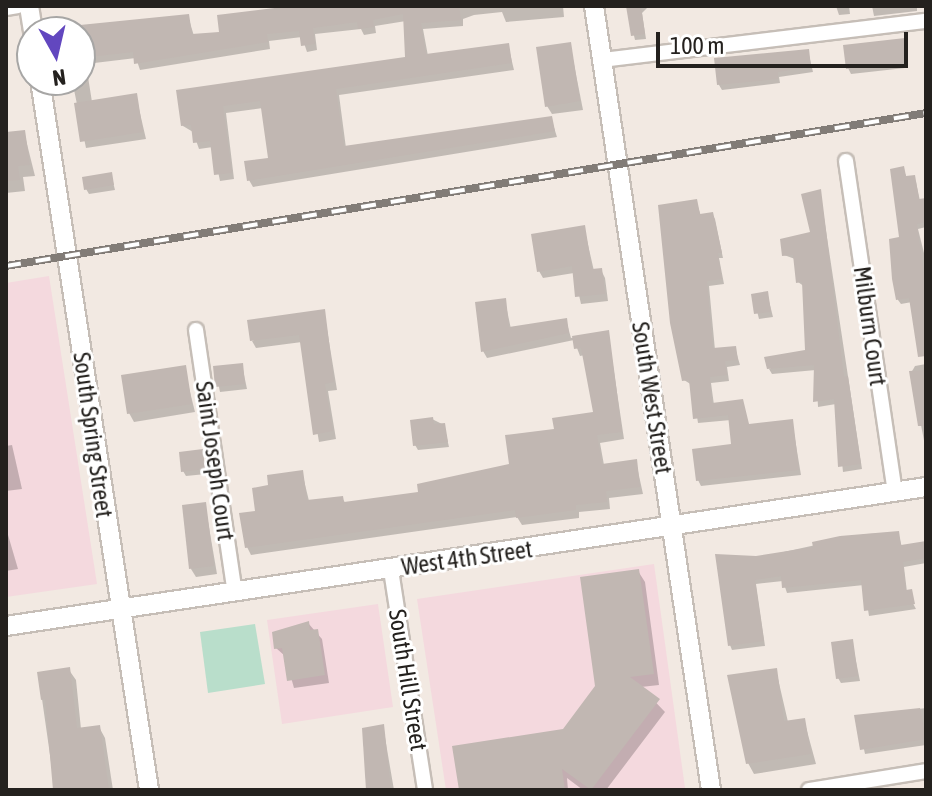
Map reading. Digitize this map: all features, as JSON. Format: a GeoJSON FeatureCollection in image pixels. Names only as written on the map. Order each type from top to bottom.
{"type":"FeatureCollection","features":[{"type":"Feature","properties":{"kind":"street"},"geometry":{"type":"LineString","coordinates":[[6,8],[18,6]]}},
{"type":"Feature","properties":{"kind":"street","name":"South West Street"},"geometry":{"type":"LineString","coordinates":[[594,6],[711,790]]}},
{"type":"Feature","properties":{"kind":"street"},"geometry":{"type":"LineString","coordinates":[[602,60],[926,21]]}},
{"type":"Feature","properties":{"kind":"street","name":"South Spring Street"},"geometry":{"type":"LineString","coordinates":[[42,96],[149,790]]}},
{"type":"Feature","properties":{"kind":"street","name":"Milburn Court"},"geometry":{"type":"LineString","coordinates":[[846,161],[895,492]]}},
{"type":"Feature","properties":{"kind":"street","name":"Saint Joseph Court"},"geometry":{"type":"LineString","coordinates":[[196,330],[235,593]]}},
{"type":"Feature","properties":{"kind":"street","name":"West 4th Street"},"geometry":{"type":"LineString","coordinates":[[6,626],[672,529],[691,522],[926,487]]}},
{"type":"Feature","properties":{"kind":"street","name":"South Hill Street"},"geometry":{"type":"LineString","coordinates":[[391,570],[425,790]]}},
{"type":"Feature","properties":{"kind":"street"},"geometry":{"type":"LineString","coordinates":[[809,790],[926,771]]}},
{"type":"Feature","properties":{"kind":"shaded area"},"geometry":{"type":"Polygon","coordinates":[[[49,276],[97,584],[6,597],[6,283],[49,276]]]}},
{"type":"Feature","properties":{"kind":"shaded area"},"geometry":{"type":"Polygon","coordinates":[[[654,564],[685,788],[446,790],[417,599],[654,564]]]}},
{"type":"Feature","properties":{"kind":"shaded area"},"geometry":{"type":"Polygon","coordinates":[[[378,604],[393,707],[282,724],[267,620],[378,604]]]}},
{"type":"Feature","properties":{"kind":"green space"},"geometry":{"type":"Polygon","coordinates":[[[255,624],[265,684],[208,693],[200,632],[255,624]]]}},
{"type":"Feature","properties":{"kind":"building"},"geometry":{"type":"Polygon","coordinates":[[[291,6],[459,6],[461,20],[421,23],[426,54],[509,43],[512,63],[336,89],[344,146],[552,116],[555,131],[247,181],[244,161],[268,158],[260,101],[223,106],[232,173],[214,175],[210,141],[193,143],[191,125],[181,126],[176,90],[405,57],[403,14],[373,20],[374,27],[358,29],[357,22],[313,28],[315,44],[301,46],[299,31],[267,34],[268,42],[134,64],[133,52],[96,56],[96,23],[189,14],[192,34],[219,32],[217,15],[291,6]]]}},
{"type":"Feature","properties":{"kind":"building"},"geometry":{"type":"Polygon","coordinates":[[[626,6],[641,6],[645,34],[631,36],[626,6]]]}},
{"type":"Feature","properties":{"kind":"building"},"geometry":{"type":"Polygon","coordinates":[[[905,38],[903,63],[846,69],[843,45],[905,38]]]}},
{"type":"Feature","properties":{"kind":"building"},"geometry":{"type":"Polygon","coordinates":[[[571,42],[580,101],[545,107],[536,47],[571,42]]]}},
{"type":"Feature","properties":{"kind":"building"},"geometry":{"type":"Polygon","coordinates":[[[809,49],[811,67],[778,72],[778,79],[717,85],[714,58],[809,49]]]}},
{"type":"Feature","properties":{"kind":"building"},"geometry":{"type":"Polygon","coordinates":[[[137,93],[143,132],[80,142],[74,103],[137,93]]]}},
{"type":"Feature","properties":{"kind":"building"},"geometry":{"type":"Polygon","coordinates":[[[25,130],[30,165],[18,166],[20,180],[6,181],[6,132],[25,130]]]}},
{"type":"Feature","properties":{"kind":"building"},"geometry":{"type":"Polygon","coordinates":[[[904,166],[906,176],[915,175],[919,199],[926,198],[926,222],[917,224],[926,287],[926,356],[918,357],[909,298],[896,300],[889,239],[899,237],[890,169],[904,166]]]}},
{"type":"Feature","properties":{"kind":"building"},"geometry":{"type":"Polygon","coordinates":[[[112,172],[114,185],[84,190],[82,177],[112,172]]]}},
{"type":"Feature","properties":{"kind":"building"},"geometry":{"type":"Polygon","coordinates":[[[821,189],[844,377],[848,376],[861,464],[838,467],[834,399],[813,402],[814,365],[767,369],[764,357],[805,350],[802,282],[796,283],[793,255],[782,256],[780,239],[810,232],[801,194],[821,189]]]}},
{"type":"Feature","properties":{"kind":"building"},"geometry":{"type":"Polygon","coordinates":[[[697,199],[700,214],[713,212],[722,253],[718,253],[722,279],[707,281],[713,348],[736,346],[738,360],[725,361],[727,375],[710,377],[712,403],[743,399],[749,424],[793,419],[799,470],[696,481],[692,449],[731,444],[728,415],[693,419],[689,380],[682,381],[670,323],[658,205],[697,199]]]}},
{"type":"Feature","properties":{"kind":"building"},"geometry":{"type":"Polygon","coordinates":[[[585,225],[592,269],[602,268],[605,294],[575,297],[572,266],[537,272],[531,234],[585,225]]]}},
{"type":"Feature","properties":{"kind":"building"},"geometry":{"type":"Polygon","coordinates":[[[768,291],[771,312],[754,314],[751,294],[768,291]]]}},
{"type":"Feature","properties":{"kind":"building"},"geometry":{"type":"Polygon","coordinates":[[[506,298],[509,327],[567,318],[569,333],[481,352],[475,302],[506,298]]]}},
{"type":"Feature","properties":{"kind":"building"},"geometry":{"type":"Polygon","coordinates":[[[325,309],[334,382],[325,384],[333,431],[313,435],[299,335],[250,341],[247,320],[325,309]]]}},
{"type":"Feature","properties":{"kind":"building"},"geometry":{"type":"Polygon","coordinates":[[[609,330],[622,432],[597,435],[602,464],[637,459],[640,487],[606,491],[607,502],[576,505],[576,510],[516,518],[515,510],[245,548],[239,513],[255,511],[252,488],[268,485],[267,475],[303,470],[307,500],[343,496],[344,502],[418,492],[417,484],[509,464],[505,435],[554,429],[552,418],[593,412],[581,348],[574,349],[572,336],[609,330]]]}},
{"type":"Feature","properties":{"kind":"building"},"geometry":{"type":"Polygon","coordinates":[[[243,363],[245,384],[215,387],[213,366],[243,363]]]}},
{"type":"Feature","properties":{"kind":"building"},"geometry":{"type":"Polygon","coordinates":[[[186,365],[192,404],[127,414],[121,375],[186,365]]]}},
{"type":"Feature","properties":{"kind":"building"},"geometry":{"type":"Polygon","coordinates":[[[926,370],[926,426],[918,426],[909,371],[926,370]]]}},
{"type":"Feature","properties":{"kind":"building"},"geometry":{"type":"Polygon","coordinates":[[[433,417],[434,424],[445,423],[448,442],[413,446],[410,420],[433,417]]]}},
{"type":"Feature","properties":{"kind":"building"},"geometry":{"type":"Polygon","coordinates":[[[203,449],[205,469],[181,472],[179,452],[203,449]]]}},
{"type":"Feature","properties":{"kind":"building"},"geometry":{"type":"Polygon","coordinates":[[[206,502],[214,566],[189,569],[182,505],[206,502]]]}},
{"type":"Feature","properties":{"kind":"building"},"geometry":{"type":"Polygon","coordinates":[[[899,531],[901,545],[926,541],[926,558],[903,562],[906,590],[912,589],[915,604],[864,611],[861,580],[782,588],[781,576],[755,580],[764,641],[728,646],[715,554],[756,556],[813,547],[812,542],[840,536],[899,531]]]}},
{"type":"Feature","properties":{"kind":"building"},"geometry":{"type":"Polygon","coordinates":[[[639,569],[654,674],[630,677],[660,699],[591,790],[562,769],[565,790],[459,790],[452,746],[563,729],[595,686],[580,577],[639,569]]]}},
{"type":"Feature","properties":{"kind":"building"},"geometry":{"type":"Polygon","coordinates":[[[309,621],[310,630],[318,629],[325,675],[287,681],[282,648],[274,649],[272,632],[309,621]]]}},
{"type":"Feature","properties":{"kind":"building"},"geometry":{"type":"Polygon","coordinates":[[[853,639],[858,676],[836,679],[831,642],[853,639]]]}},
{"type":"Feature","properties":{"kind":"building"},"geometry":{"type":"Polygon","coordinates":[[[70,667],[77,728],[100,725],[109,790],[53,790],[45,699],[41,700],[37,672],[70,667]]]}},
{"type":"Feature","properties":{"kind":"building"},"geometry":{"type":"Polygon","coordinates":[[[777,668],[784,721],[805,718],[811,754],[746,764],[727,675],[777,668]]]}},
{"type":"Feature","properties":{"kind":"building"},"geometry":{"type":"Polygon","coordinates":[[[920,708],[926,739],[860,750],[854,715],[920,708]]]}},
{"type":"Feature","properties":{"kind":"building"},"geometry":{"type":"Polygon","coordinates":[[[384,724],[391,790],[366,790],[362,728],[384,724]]]}},
{"type":"Feature","properties":{"kind":"railway"},"geometry":{"type":"LineString","coordinates":[[6,266],[926,113]]}}]}
